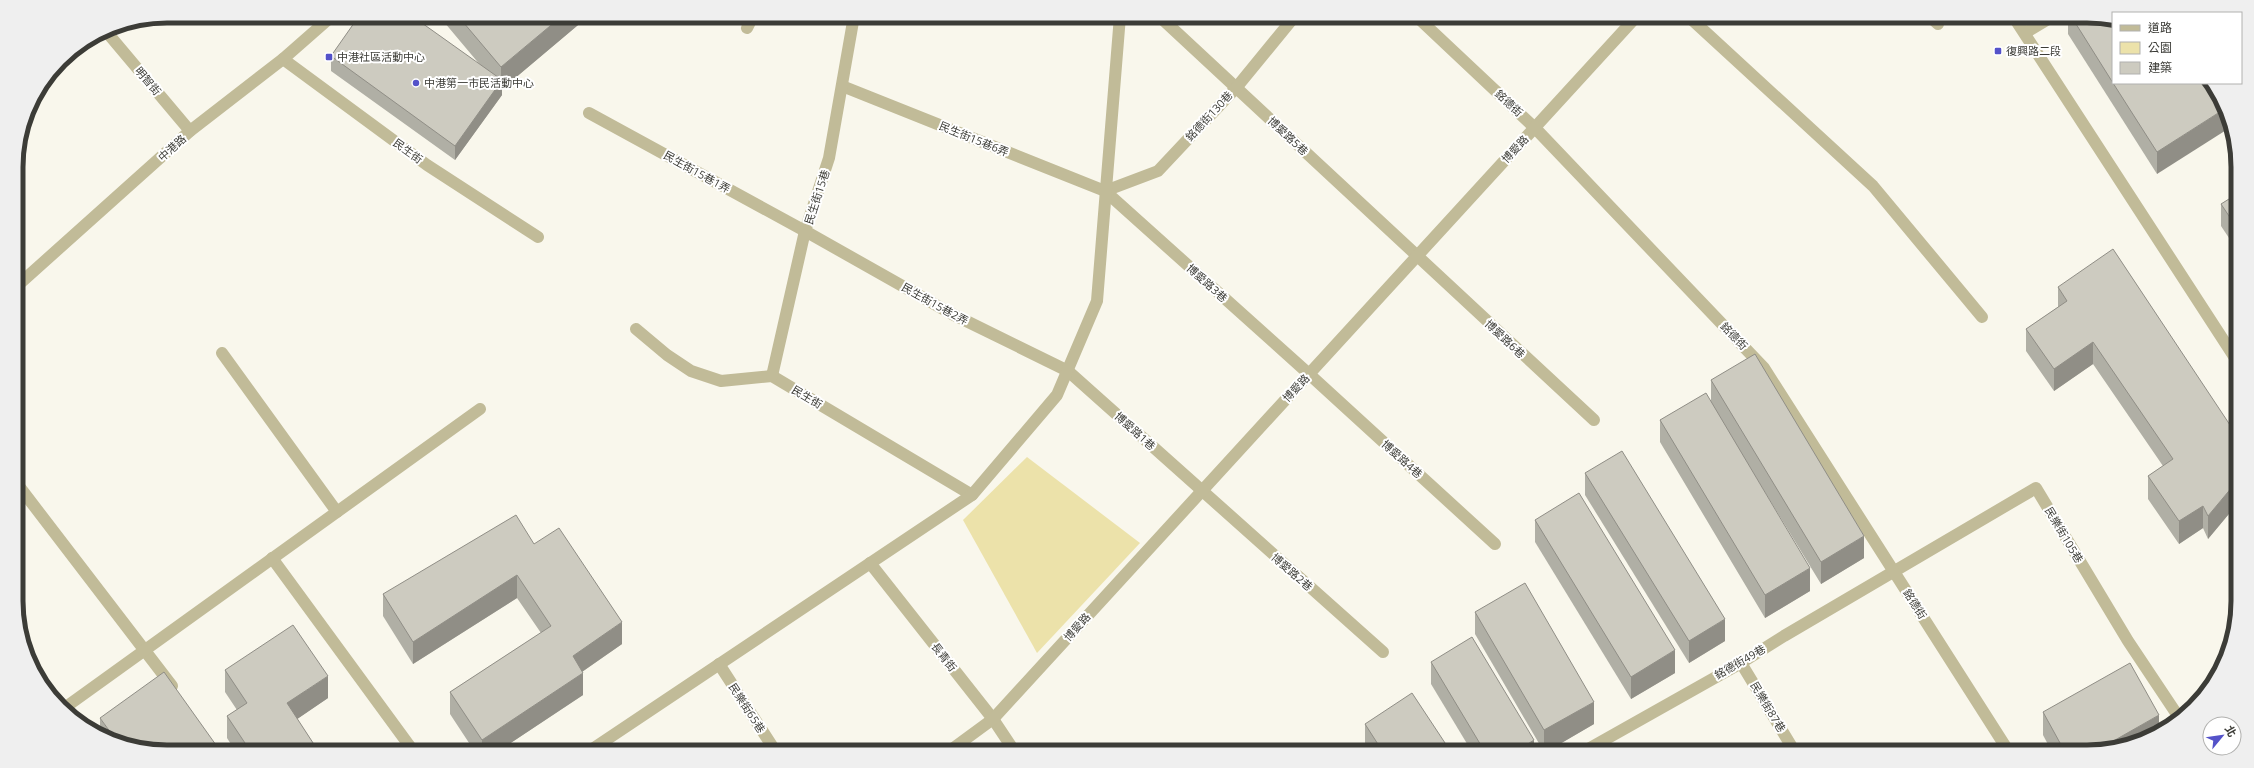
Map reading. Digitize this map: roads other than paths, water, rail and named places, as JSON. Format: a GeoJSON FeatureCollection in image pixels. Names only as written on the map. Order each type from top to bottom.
{"type":"FeatureCollection","features":[{"type":"Feature","properties":{"kind":"street","name":"中港路"},"geometry":{"type":"LineString","coordinates":[[23,280],[190,132],[283,59],[324,23]]}},
{"type":"Feature","properties":{"kind":"street"},"geometry":{"type":"LineString","coordinates":[[747,28],[750,23]]}},
{"type":"Feature","properties":{"kind":"street","name":"民生街15巷"},"geometry":{"type":"LineString","coordinates":[[772,376],[806,231],[829,158],[853,23]]}},
{"type":"Feature","properties":{"kind":"street"},"geometry":{"type":"LineString","coordinates":[[598,745],[972,495],[1057,396],[1096,301],[1119,23]]}},
{"type":"Feature","properties":{"kind":"street","name":"博愛路5巷"},"geometry":{"type":"LineString","coordinates":[[1166,23],[1417,256]]}},
{"type":"Feature","properties":{"kind":"street","name":"銘德街130巷"},"geometry":{"type":"LineString","coordinates":[[1105,191],[1158,171],[1236,88],[1289,23]]}},
{"type":"Feature","properties":{"kind":"street","name":"銘德街"},"geometry":{"type":"LineString","coordinates":[[1423,23],[1535,128],[1764,368],[1895,571],[2005,745]]}},
{"type":"Feature","properties":{"kind":"street","name":"博愛路"},"geometry":{"type":"LineString","coordinates":[[958,745],[993,719],[1631,23]]}},
{"type":"Feature","properties":{"kind":"street"},"geometry":{"type":"LineString","coordinates":[[1696,23],[1873,186],[1982,316]]}},
{"type":"Feature","properties":{"kind":"street"},"geometry":{"type":"LineString","coordinates":[[2018,23],[2231,352]]}},
{"type":"Feature","properties":{"kind":"street"},"geometry":{"type":"LineString","coordinates":[[2025,33],[2041,23]]}},
{"type":"Feature","properties":{"kind":"street","name":"明智街"},"geometry":{"type":"LineString","coordinates":[[109,35],[190,132]]}},
{"type":"Feature","properties":{"kind":"street","name":"民生街"},"geometry":{"type":"LineString","coordinates":[[283,59],[427,165],[538,237]]}},
{"type":"Feature","properties":{"kind":"street","name":"民生街15巷6弄"},"geometry":{"type":"LineString","coordinates":[[842,86],[1105,191]]}},
{"type":"Feature","properties":{"kind":"street","name":"民生街15巷1弄"},"geometry":{"type":"LineString","coordinates":[[589,113],[806,231]]}},
{"type":"Feature","properties":{"kind":"street","name":"博愛路3巷"},"geometry":{"type":"LineString","coordinates":[[1105,191],[1309,374]]}},
{"type":"Feature","properties":{"kind":"street","name":"民生街15巷2弄"},"geometry":{"type":"LineString","coordinates":[[806,231],[952,314],[1068,370]]}},
{"type":"Feature","properties":{"kind":"street","name":"博愛路6巷"},"geometry":{"type":"LineString","coordinates":[[1417,256],[1594,420]]}},
{"type":"Feature","properties":{"kind":"street"},"geometry":{"type":"LineString","coordinates":[[636,329],[667,355],[690,371],[721,381],[772,376]]}},
{"type":"Feature","properties":{"kind":"street"},"geometry":{"type":"LineString","coordinates":[[222,353],[337,512]]}},
{"type":"Feature","properties":{"kind":"street","name":"博愛路1巷"},"geometry":{"type":"LineString","coordinates":[[1068,370],[1201,492]]}},
{"type":"Feature","properties":{"kind":"street","name":"博愛路4巷"},"geometry":{"type":"LineString","coordinates":[[1309,374],[1495,544]]}},
{"type":"Feature","properties":{"kind":"street","name":"民生街"},"geometry":{"type":"LineString","coordinates":[[772,376],[972,495]]}},
{"type":"Feature","properties":{"kind":"street"},"geometry":{"type":"LineString","coordinates":[[68,705],[145,648],[337,512],[480,408]]}},
{"type":"Feature","properties":{"kind":"street","name":"民樂街105巷"},"geometry":{"type":"LineString","coordinates":[[1895,571],[2036,488],[2128,640],[2177,714]]}},
{"type":"Feature","properties":{"kind":"street"},"geometry":{"type":"LineString","coordinates":[[23,491],[145,648],[177,694]]}},
{"type":"Feature","properties":{"kind":"street","name":"博愛路2巷"},"geometry":{"type":"LineString","coordinates":[[1201,492],[1384,652]]}},
{"type":"Feature","properties":{"kind":"street"},"geometry":{"type":"LineString","coordinates":[[272,558],[409,745]]}},
{"type":"Feature","properties":{"kind":"street","name":"長青街"},"geometry":{"type":"LineString","coordinates":[[870,563],[993,719],[1011,745]]}},
{"type":"Feature","properties":{"kind":"street","name":"銘德街49巷"},"geometry":{"type":"LineString","coordinates":[[1596,745],[1742,663],[1895,571]]}},
{"type":"Feature","properties":{"kind":"street","name":"民樂街87巷"},"geometry":{"type":"LineString","coordinates":[[1742,663],[1791,745]]}},
{"type":"Feature","properties":{"kind":"street","name":"民樂街65巷"},"geometry":{"type":"LineString","coordinates":[[719,664],[771,745]]}},
{"type":"Feature","properties":{"kind":"place","name":"復興路二段"},"geometry":{"type":"Point","coordinates":[1998,51]}},
{"type":"Feature","properties":{"kind":"place","name":"中港社區活動中心"},"geometry":{"type":"Point","coordinates":[329,57]}},
{"type":"Feature","properties":{"kind":"place","name":"中港第一市民活動中心"},"geometry":{"type":"Point","coordinates":[416,83]}}]}
